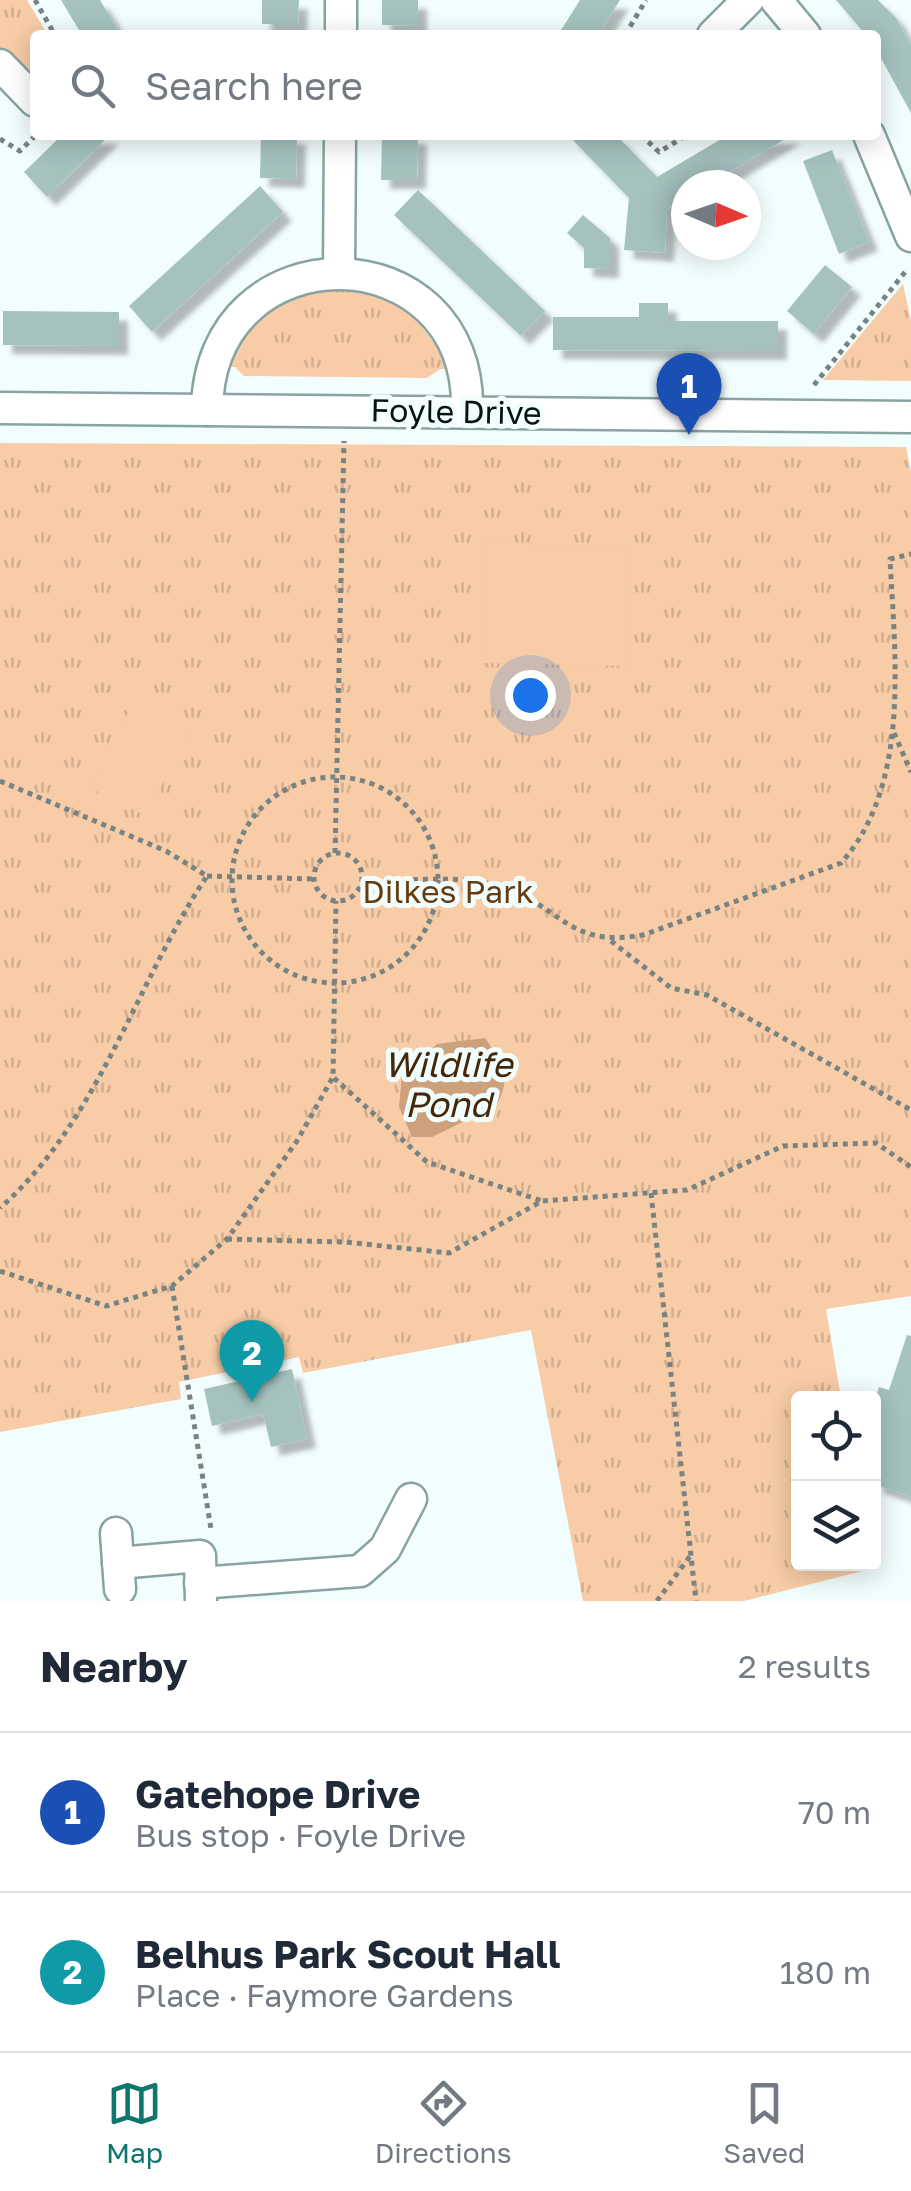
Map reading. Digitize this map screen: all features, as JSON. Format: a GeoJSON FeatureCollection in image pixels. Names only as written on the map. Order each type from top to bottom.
{"type":"FeatureCollection","features":[{"type":"Feature","properties":{"kind":"street"},"geometry":{"type":"LineString","coordinates":[[341,0],[341,30]]}},
{"type":"Feature","properties":{"kind":"street"},"geometry":{"type":"LineString","coordinates":[[718,30],[748,0]]}},
{"type":"Feature","properties":{"kind":"street"},"geometry":{"type":"LineString","coordinates":[[776,0],[802,30]]}},
{"type":"Feature","properties":{"kind":"street"},"geometry":{"type":"LineString","coordinates":[[0,66],[30,96]]}},
{"type":"Feature","properties":{"kind":"street"},"geometry":{"type":"LineString","coordinates":[[339,272],[340,140]]}},
{"type":"Feature","properties":{"kind":"street"},"geometry":{"type":"LineString","coordinates":[[872,140],[911,236]]}},
{"type":"Feature","properties":{"kind":"street"},"geometry":{"type":"LineString","coordinates":[[206,410],[212,361],[223,334],[243,311],[285,283],[339,272],[382,280],[429,308],[458,346],[466,367],[466,412]]}},
{"type":"Feature","properties":{"kind":"street","name":"Foyle Drive"},"geometry":{"type":"LineString","coordinates":[[0,408],[911,416]]}},
{"type":"Feature","properties":{"kind":"street"},"geometry":{"type":"LineString","coordinates":[[118,1562],[200,1556],[207,1589],[360,1571],[385,1550],[412,1498]]}},
{"type":"Feature","properties":{"kind":"path"},"geometry":{"type":"LineString","coordinates":[[35,0],[52,30]]}},
{"type":"Feature","properties":{"kind":"path"},"geometry":{"type":"LineString","coordinates":[[628,30],[646,0]]}},
{"type":"Feature","properties":{"kind":"path"},"geometry":{"type":"LineString","coordinates":[[0,139],[20,151],[31,140]]}},
{"type":"Feature","properties":{"kind":"path"},"geometry":{"type":"LineString","coordinates":[[646,140],[659,152],[679,140]]}},
{"type":"Feature","properties":{"kind":"path"},"geometry":{"type":"LineString","coordinates":[[814,385],[906,271]]}},
{"type":"Feature","properties":{"kind":"path"},"geometry":{"type":"LineString","coordinates":[[334,853],[345,410]]}},
{"type":"Feature","properties":{"kind":"path"},"geometry":{"type":"LineString","coordinates":[[363,882],[492,884],[526,896],[574,931],[610,940],[643,935],[842,862],[865,837],[892,756],[890,559],[911,554]]}},
{"type":"Feature","properties":{"kind":"path"},"geometry":{"type":"LineString","coordinates":[[892,730],[911,772]]}},
{"type":"Feature","properties":{"kind":"path"},"geometry":{"type":"LineString","coordinates":[[336,777],[378,787],[413,812],[434,850],[438,882],[432,914],[410,951],[375,976],[333,984],[291,974],[256,948],[236,911],[232,876],[237,847],[259,810],[294,785],[336,777]]}},
{"type":"Feature","properties":{"kind":"path"},"geometry":{"type":"LineString","coordinates":[[0,781],[166,850],[206,876],[314,879]]}},
{"type":"Feature","properties":{"kind":"path"},"geometry":{"type":"LineString","coordinates":[[334,853],[356,862],[363,882],[351,897],[336,901],[322,895],[314,879],[320,860],[334,853]]}},
{"type":"Feature","properties":{"kind":"path"},"geometry":{"type":"LineString","coordinates":[[0,1208],[18,1192],[67,1127],[141,998],[171,929],[206,876]]}},
{"type":"Feature","properties":{"kind":"path"},"geometry":{"type":"LineString","coordinates":[[0,1271],[106,1306],[172,1286],[227,1239],[297,1141],[333,1077],[336,901]]}},
{"type":"Feature","properties":{"kind":"path"},"geometry":{"type":"LineString","coordinates":[[610,940],[671,988],[707,995],[911,1110]]}},
{"type":"Feature","properties":{"kind":"path"},"geometry":{"type":"LineString","coordinates":[[333,1077],[428,1162],[542,1201],[687,1190],[783,1146],[876,1143],[911,1167]]}},
{"type":"Feature","properties":{"kind":"path"},"geometry":{"type":"LineString","coordinates":[[651,1193],[696,1601]]}},
{"type":"Feature","properties":{"kind":"path"},"geometry":{"type":"LineString","coordinates":[[227,1239],[345,1242],[449,1253],[542,1201]]}},
{"type":"Feature","properties":{"kind":"path"},"geometry":{"type":"LineString","coordinates":[[172,1286],[207,1589]]}},
{"type":"Feature","properties":{"kind":"path"},"geometry":{"type":"LineString","coordinates":[[658,1601],[690,1555]]}},
{"type":"Feature","properties":{"kind":"green space"},"geometry":{"type":"Polygon","coordinates":[[[0,0],[27,0],[45,30],[30,30],[30,84],[0,55],[0,0]]]}},
{"type":"Feature","properties":{"kind":"green space"},"geometry":{"type":"Polygon","coordinates":[[[903,284],[911,321],[911,381],[823,380],[903,284]]]}},
{"type":"Feature","properties":{"kind":"green space"},"geometry":{"type":"Polygon","coordinates":[[[313,287],[363,291],[397,303],[424,329],[452,370],[440,369],[427,378],[244,376],[235,367],[223,367],[258,315],[313,287]]]}},
{"type":"Feature","properties":{"kind":"green space","name":"Dilkes Park"},"geometry":{"type":"Polygon","coordinates":[[[0,443],[906,447],[911,472],[911,1296],[826,1309],[840,1391],[791,1391],[791,1571],[862,1571],[744,1601],[583,1601],[531,1330],[303,1373],[299,1357],[179,1382],[181,1399],[0,1432],[0,443]]]}},
{"type":"Feature","properties":{"kind":"green space"},"geometry":{"type":"Polygon","coordinates":[[[482,543],[630,546],[627,666],[480,663],[482,543]]]}},
{"type":"Feature","properties":{"kind":"green space"},"geometry":{"type":"Polygon","coordinates":[[[136,697],[192,725],[146,816],[90,788],[136,697]]]}},
{"type":"Feature","properties":{"kind":"water","name":"Wildlife Pond"},"geometry":{"type":"Polygon","coordinates":[[[485,1038],[503,1070],[504,1086],[496,1106],[432,1137],[412,1137],[399,1107],[402,1076],[437,1044],[485,1038]]]}},
{"type":"Feature","properties":{"kind":"building"},"geometry":{"type":"Polygon","coordinates":[[[61,0],[100,0],[118,30],[79,30],[61,0]]]}},
{"type":"Feature","properties":{"kind":"building"},"geometry":{"type":"Polygon","coordinates":[[[262,0],[299,0],[298,24],[262,24],[262,0]]]}},
{"type":"Feature","properties":{"kind":"building"},"geometry":{"type":"Polygon","coordinates":[[[382,0],[418,0],[418,26],[382,25],[382,0]]]}},
{"type":"Feature","properties":{"kind":"building"},"geometry":{"type":"Polygon","coordinates":[[[580,0],[620,0],[601,30],[561,30],[580,0]]]}},
{"type":"Feature","properties":{"kind":"building"},"geometry":{"type":"Polygon","coordinates":[[[836,0],[878,0],[896,18],[911,45],[911,113],[881,58],[881,30],[862,30],[836,0]]]}},
{"type":"Feature","properties":{"kind":"building"},"geometry":{"type":"Polygon","coordinates":[[[57,140],[105,140],[47,197],[24,172],[57,140]]]}},
{"type":"Feature","properties":{"kind":"building"},"geometry":{"type":"Polygon","coordinates":[[[261,140],[297,140],[296,179],[260,178],[261,140]]]}},
{"type":"Feature","properties":{"kind":"building"},"geometry":{"type":"Polygon","coordinates":[[[382,140],[418,140],[417,180],[381,180],[382,140]]]}},
{"type":"Feature","properties":{"kind":"building"},"geometry":{"type":"Polygon","coordinates":[[[573,140],[621,140],[657,177],[720,140],[784,140],[733,170],[671,170],[665,253],[624,250],[629,198],[573,140]]]}},
{"type":"Feature","properties":{"kind":"building"},"geometry":{"type":"Polygon","coordinates":[[[832,150],[869,242],[839,254],[803,161],[832,150]]]}},
{"type":"Feature","properties":{"kind":"building"},"geometry":{"type":"Polygon","coordinates":[[[260,186],[283,212],[152,332],[129,306],[260,186]]]}},
{"type":"Feature","properties":{"kind":"building"},"geometry":{"type":"Polygon","coordinates":[[[418,190],[545,311],[521,336],[394,215],[418,190]]]}},
{"type":"Feature","properties":{"kind":"building"},"geometry":{"type":"Polygon","coordinates":[[[583,215],[610,238],[610,269],[584,268],[584,248],[567,233],[583,215]]]}},
{"type":"Feature","properties":{"kind":"building"},"geometry":{"type":"Polygon","coordinates":[[[825,265],[852,287],[814,334],[787,311],[825,265]]]}},
{"type":"Feature","properties":{"kind":"building"},"geometry":{"type":"Polygon","coordinates":[[[639,303],[668,303],[668,321],[778,321],[778,351],[553,350],[553,317],[639,317],[639,303]]]}},
{"type":"Feature","properties":{"kind":"building"},"geometry":{"type":"Polygon","coordinates":[[[3,311],[119,312],[119,346],[3,345],[3,311]]]}},
{"type":"Feature","properties":{"kind":"building"},"geometry":{"type":"Polygon","coordinates":[[[907,1335],[911,1336],[911,1497],[881,1486],[881,1391],[878,1391],[879,1387],[889,1390],[907,1335]]]}},
{"type":"Feature","properties":{"kind":"building"},"geometry":{"type":"Polygon","coordinates":[[[292,1369],[307,1439],[271,1447],[263,1414],[212,1426],[204,1389],[292,1369]]]}},
{"type":"Feature","properties":{"kind":"place","name":"Gatehope Drive"},"geometry":{"type":"Point","coordinates":[689,435]}},
{"type":"Feature","properties":{"kind":"place","name":"Belhus Park Scout Hall"},"geometry":{"type":"Point","coordinates":[252,1402]}}]}
